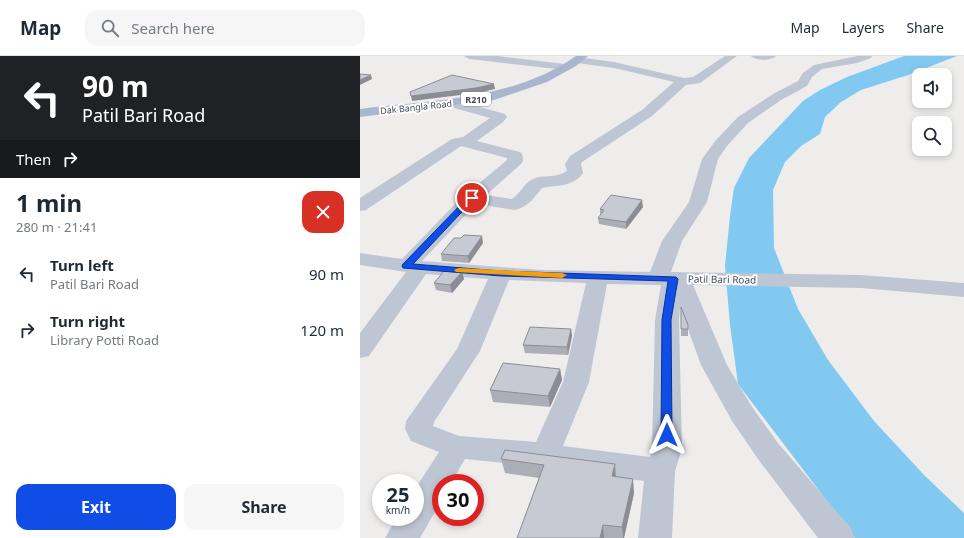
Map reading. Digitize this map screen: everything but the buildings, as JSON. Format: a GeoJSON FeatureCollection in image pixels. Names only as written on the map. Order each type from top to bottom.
{"type":"FeatureCollection","features":[{"type":"Feature","properties":{"kind":"main road","name":"Dak Bangla Road"},"geometry":{"type":"LineString","coordinates":[[360,114],[490,97],[532,83],[575,61]]}},
{"type":"Feature","properties":{"kind":"street"},"geometry":{"type":"LineString","coordinates":[[469,56],[575,61],[628,68],[682,82]]}},
{"type":"Feature","properties":{"kind":"street"},"geometry":{"type":"LineString","coordinates":[[472,198],[516,205],[524,200],[536,184],[540,182],[554,182],[568,178],[574,172],[573,164],[576,159],[647,113],[682,82],[696,80],[732,56]]}},
{"type":"Feature","properties":{"kind":"street"},"geometry":{"type":"LineString","coordinates":[[756,56],[771,56]]}},
{"type":"Feature","properties":{"kind":"street"},"geometry":{"type":"LineString","coordinates":[[655,538],[660,471],[667,449],[667,320],[675,278],[672,241],[698,202],[710,159],[721,143],[743,120],[777,97],[803,82],[807,75],[818,67],[853,61],[867,56]]}},
{"type":"Feature","properties":{"kind":"street"},"geometry":{"type":"LineString","coordinates":[[360,206],[456,142],[467,141],[500,117],[452,103]]}},
{"type":"Feature","properties":{"kind":"street"},"geometry":{"type":"LineString","coordinates":[[360,350],[413,267],[472,198],[515,161],[516,157],[511,154],[473,145],[467,141]]}},
{"type":"Feature","properties":{"kind":"street","name":"Patil Bari Road"},"geometry":{"type":"LineString","coordinates":[[360,259],[413,267],[501,273],[598,277],[847,281],[964,290]]}},
{"type":"Feature","properties":{"kind":"street"},"geometry":{"type":"LineString","coordinates":[[501,273],[468,351],[420,421],[419,430],[421,433],[457,447],[545,455],[660,471]]}},
{"type":"Feature","properties":{"kind":"street"},"geometry":{"type":"LineString","coordinates":[[545,455],[576,382],[598,277]]}},
{"type":"Feature","properties":{"kind":"street"},"geometry":{"type":"LineString","coordinates":[[675,278],[714,365],[742,414],[768,451],[838,538]]}},
{"type":"Feature","properties":{"kind":"street"},"geometry":{"type":"LineString","coordinates":[[424,502],[457,447]]}},
{"type":"Feature","properties":{"kind":"street"},"geometry":{"type":"LineString","coordinates":[[402,538],[409,526]]}},
{"type":"Feature","properties":{"kind":"water"},"geometry":{"type":"Polygon","coordinates":[[[904,56],[957,56],[926,68],[912,68],[912,73],[861,90],[841,102],[825,117],[820,134],[801,146],[785,162],[773,190],[774,248],[798,309],[828,360],[874,421],[925,476],[964,513],[964,538],[855,538],[738,384],[730,325],[725,266],[734,188],[749,158],[803,101],[820,90],[847,77],[904,56]]]}},
{"type":"Feature","properties":{"kind":"slow traffic"},"geometry":{"type":"LineString","coordinates":[[459,270],[562,275]]}},
{"type":"Feature","properties":{"kind":"route"},"geometry":{"type":"LineString","coordinates":[[472,198],[444,225],[406,266],[501,273],[673,279],[667,320],[667,435]]}}]}
